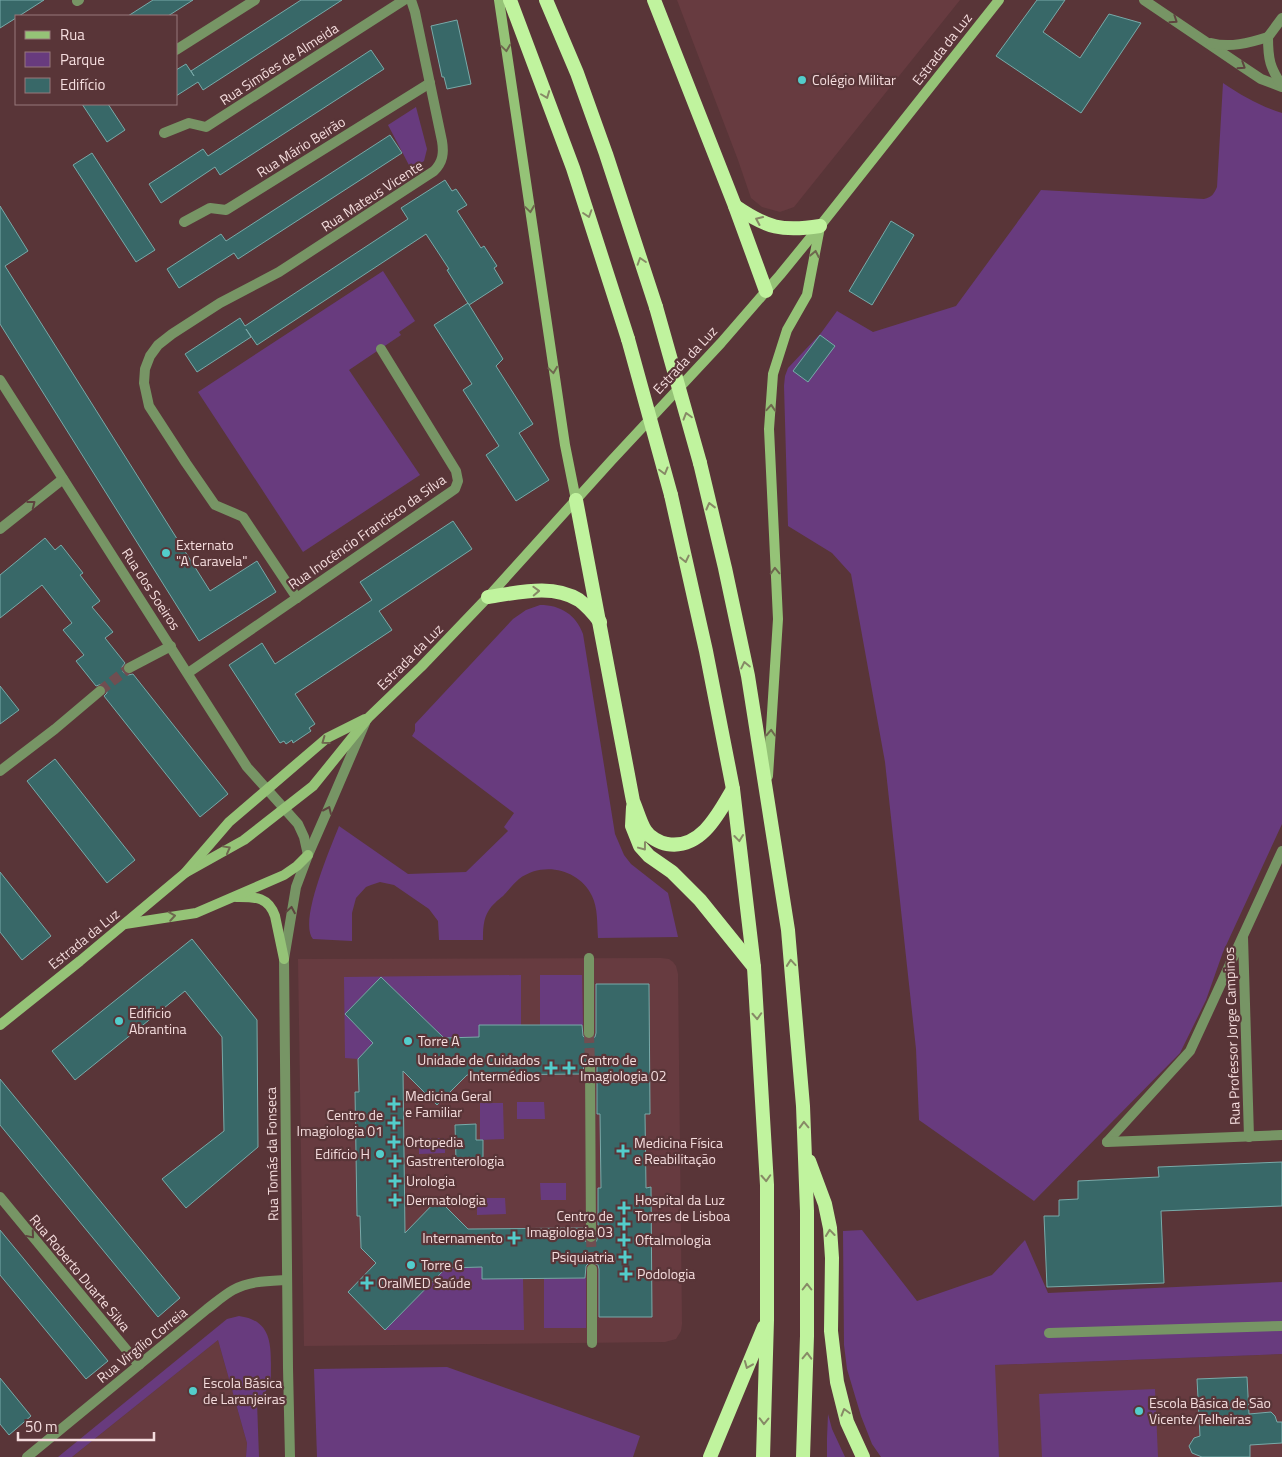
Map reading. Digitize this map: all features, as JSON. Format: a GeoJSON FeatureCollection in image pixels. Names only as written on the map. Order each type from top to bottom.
{"type":"FeatureCollection","features":[{"type":"Feature","properties":{"kind":"highway"},"geometry":{"type":"LineString","coordinates":[[510,0],[573,168],[628,339],[671,495],[706,651],[734,789],[754,967],[767,1185],[767,1320],[763,1457]]}},
{"type":"Feature","properties":{"kind":"highway"},"geometry":{"type":"LineString","coordinates":[[546,0],[590,109],[656,307],[700,463],[748,676],[788,930],[803,1106],[807,1211],[807,1336],[804,1457]]}},
{"type":"Feature","properties":{"kind":"highway"},"geometry":{"type":"LineString","coordinates":[[654,0],[735,206],[766,291]]}},
{"type":"Feature","properties":{"kind":"highway"},"geometry":{"type":"LineString","coordinates":[[735,206],[754,219],[775,227],[797,229],[820,226]]}},
{"type":"Feature","properties":{"kind":"highway"},"geometry":{"type":"LineString","coordinates":[[576,500],[634,801],[645,831],[660,843],[676,846],[695,839],[714,822],[734,789]]}},
{"type":"Feature","properties":{"kind":"highway"},"geometry":{"type":"LineString","coordinates":[[488,597],[532,591],[562,592],[579,600],[591,610],[600,623]]}},
{"type":"Feature","properties":{"kind":"highway"},"geometry":{"type":"LineString","coordinates":[[634,801],[632,826],[640,846],[649,856],[672,872],[700,900],[754,967]]}},
{"type":"Feature","properties":{"kind":"highway"},"geometry":{"type":"LineString","coordinates":[[805,1150],[825,1204],[830,1228],[832,1258],[831,1331],[837,1382],[848,1422],[863,1457]]}},
{"type":"Feature","properties":{"kind":"highway"},"geometry":{"type":"LineString","coordinates":[[710,1457],[767,1320]]}},
{"type":"Feature","properties":{"kind":"main road"},"geometry":{"type":"LineString","coordinates":[[499,0],[565,445],[576,500]]}},
{"type":"Feature","properties":{"kind":"main road","name":"Estrada da Luz"},"geometry":{"type":"LineString","coordinates":[[185,873],[244,840],[313,786],[368,718],[421,667],[488,597],[611,460],[721,343],[820,226],[999,0]]}},
{"type":"Feature","properties":{"kind":"main road"},"geometry":{"type":"LineString","coordinates":[[767,799],[778,619],[769,429],[773,374],[787,330],[807,295],[820,226]]}},
{"type":"Feature","properties":{"kind":"main road","name":"Estrada da Luz"},"geometry":{"type":"LineString","coordinates":[[0,1025],[185,873],[229,822],[327,738],[368,718]]}},
{"type":"Feature","properties":{"kind":"main road"},"geometry":{"type":"LineString","coordinates":[[124,924],[196,913],[284,875],[298,866],[308,854]]}},
{"type":"Feature","properties":{"kind":"main road"},"geometry":{"type":"LineString","coordinates":[[233,897],[256,897],[268,903],[273,909],[284,958]]}},
{"type":"Feature","properties":{"kind":"street"},"geometry":{"type":"LineString","coordinates":[[178,49],[255,0]]}},
{"type":"Feature","properties":{"kind":"street","name":"Rua Simões de Almeida"},"geometry":{"type":"LineString","coordinates":[[164,133],[189,123],[206,127],[404,0]]}},
{"type":"Feature","properties":{"kind":"street","name":"Rua Mateus Vicente"},"geometry":{"type":"LineString","coordinates":[[297,598],[243,517],[215,505],[186,463],[149,406],[144,383],[145,369],[150,356],[158,345],[172,334],[220,303],[279,272],[439,166],[443,159],[443,150],[411,0]]}},
{"type":"Feature","properties":{"kind":"street"},"geometry":{"type":"LineString","coordinates":[[1144,0],[1261,78],[1282,87]]}},
{"type":"Feature","properties":{"kind":"street"},"geometry":{"type":"LineString","coordinates":[[1282,18],[1268,38],[1268,53],[1272,71],[1282,87]]}},
{"type":"Feature","properties":{"kind":"street"},"geometry":{"type":"LineString","coordinates":[[1204,41],[1218,45],[1244,44],[1268,38]]}},
{"type":"Feature","properties":{"kind":"street","name":"Rua Mário Beirão"},"geometry":{"type":"LineString","coordinates":[[184,222],[210,208],[226,210],[430,83]]}},
{"type":"Feature","properties":{"kind":"street","name":"Rua Inocêncio Francisco da Silva"},"geometry":{"type":"LineString","coordinates":[[188,673],[453,491],[458,484],[456,471],[381,349]]}},
{"type":"Feature","properties":{"kind":"street","name":"Rua dos Soeiros"},"geometry":{"type":"LineString","coordinates":[[0,380],[247,767],[284,809]]}},
{"type":"Feature","properties":{"kind":"street"},"geometry":{"type":"LineString","coordinates":[[0,528],[63,478]]}},
{"type":"Feature","properties":{"kind":"street"},"geometry":{"type":"LineString","coordinates":[[129,668],[171,646]]}},
{"type":"Feature","properties":{"kind":"street"},"geometry":{"type":"LineString","coordinates":[[0,771],[55,729],[100,691]]}},
{"type":"Feature","properties":{"kind":"street","name":"Rua Tomás da Fonseca"},"geometry":{"type":"LineString","coordinates":[[290,1457],[284,958],[295,892],[308,854],[330,808],[368,718]]}},
{"type":"Feature","properties":{"kind":"street"},"geometry":{"type":"LineString","coordinates":[[284,809],[298,824],[304,837],[308,854]]}},
{"type":"Feature","properties":{"kind":"street","name":"Rua Professor Jorge Campinos"},"geometry":{"type":"LineString","coordinates":[[1243,934],[1249,1137],[1107,1142],[1190,1051],[1243,934],[1282,851]]}},
{"type":"Feature","properties":{"kind":"street"},"geometry":{"type":"LineString","coordinates":[[589,958],[589,1033]]}},
{"type":"Feature","properties":{"kind":"street"},"geometry":{"type":"LineString","coordinates":[[590,1066],[591,1237]]}},
{"type":"Feature","properties":{"kind":"street"},"geometry":{"type":"LineString","coordinates":[[1249,1137],[1282,1135]]}},
{"type":"Feature","properties":{"kind":"street","name":"Rua Roberto Duarte Silva"},"geometry":{"type":"LineString","coordinates":[[0,1198],[138,1365]]}},
{"type":"Feature","properties":{"kind":"street"},"geometry":{"type":"LineString","coordinates":[[592,1269],[592,1343]]}},
{"type":"Feature","properties":{"kind":"street","name":"Rua Virgílio Correia"},"geometry":{"type":"LineString","coordinates":[[27,1457],[207,1309],[233,1290],[247,1284],[287,1280]]}},
{"type":"Feature","properties":{"kind":"street"},"geometry":{"type":"LineString","coordinates":[[1048,1333],[1282,1326]]}},
{"type":"Feature","properties":{"kind":"shaded area","name":"Colégio Militar"},"geometry":{"type":"Polygon","coordinates":[[[677,0],[960,0],[794,207],[780,212],[762,207],[751,198],[677,0]]]}},
{"type":"Feature","properties":{"kind":"shaded area"},"geometry":{"type":"Polygon","coordinates":[[[298,959],[669,959],[673,962],[678,974],[682,1324],[681,1331],[676,1339],[665,1342],[304,1346],[298,959]]]}},
{"type":"Feature","properties":{"kind":"shaded area","name":"Escola Básica de Laranjeiras"},"geometry":{"type":"Polygon","coordinates":[[[218,1340],[247,1443],[246,1457],[72,1457],[218,1340]]]}},
{"type":"Feature","properties":{"kind":"shaded area","name":"Escola Básica de São Vicente/Telheiras"},"geometry":{"type":"Polygon","coordinates":[[[1282,1354],[1282,1457],[999,1457],[994,1365],[1282,1354]]]}},
{"type":"Feature","properties":{"kind":"green space"},"geometry":{"type":"Polygon","coordinates":[[[1223,83],[1251,100],[1282,113],[1282,824],[1223,952],[1206,1000],[1180,1053],[1034,1201],[919,1120],[916,1049],[885,762],[851,574],[832,553],[788,526],[785,376],[788,368],[821,333],[837,311],[873,332],[956,306],[1041,190],[1204,199],[1211,196],[1217,187],[1223,83]]]}},
{"type":"Feature","properties":{"kind":"green space"},"geometry":{"type":"Polygon","coordinates":[[[416,107],[427,149],[424,161],[411,169],[388,125],[416,107]]]}},
{"type":"Feature","properties":{"kind":"green space"},"geometry":{"type":"Polygon","coordinates":[[[383,271],[415,321],[399,332],[401,335],[349,370],[420,475],[303,552],[198,392],[383,271]]]}},
{"type":"Feature","properties":{"kind":"green space"},"geometry":{"type":"Polygon","coordinates":[[[540,605],[548,605],[567,612],[576,621],[583,634],[615,834],[624,855],[631,864],[668,893],[678,937],[598,938],[595,906],[592,896],[586,887],[570,874],[549,869],[528,873],[493,904],[486,917],[483,928],[483,940],[439,940],[438,921],[429,909],[394,885],[380,882],[366,887],[356,898],[352,913],[352,941],[313,939],[309,930],[313,901],[323,866],[339,826],[408,874],[466,872],[508,831],[504,827],[514,813],[412,736],[415,731],[415,724],[513,619],[526,610],[540,605]]]}},
{"type":"Feature","properties":{"kind":"green space"},"geometry":{"type":"Polygon","coordinates":[[[521,975],[521,1025],[479,1025],[479,1037],[444,1038],[381,977],[345,1014],[373,1043],[358,1059],[345,1058],[344,977],[521,975]]]}},
{"type":"Feature","properties":{"kind":"green space"},"geometry":{"type":"Polygon","coordinates":[[[540,975],[582,975],[583,1025],[540,1025],[540,975]]]}},
{"type":"Feature","properties":{"kind":"green space"},"geometry":{"type":"Polygon","coordinates":[[[517,1102],[544,1102],[545,1119],[517,1119],[517,1102]]]}},
{"type":"Feature","properties":{"kind":"green space"},"geometry":{"type":"Polygon","coordinates":[[[480,1103],[503,1103],[504,1139],[480,1140],[480,1103]]]}},
{"type":"Feature","properties":{"kind":"green space"},"geometry":{"type":"Polygon","coordinates":[[[419,1138],[445,1138],[445,1153],[419,1154],[419,1138]]]}},
{"type":"Feature","properties":{"kind":"green space"},"geometry":{"type":"Polygon","coordinates":[[[540,1183],[566,1183],[566,1200],[541,1200],[540,1183]]]}},
{"type":"Feature","properties":{"kind":"green space"},"geometry":{"type":"Polygon","coordinates":[[[477,1198],[505,1198],[506,1214],[477,1215],[477,1198]]]}},
{"type":"Feature","properties":{"kind":"green space"},"geometry":{"type":"Polygon","coordinates":[[[862,1230],[917,1301],[992,1275],[1025,1240],[1048,1293],[1282,1282],[1282,1354],[995,1365],[999,1457],[881,1457],[872,1444],[861,1416],[847,1369],[844,1345],[843,1231],[862,1230]]]}},
{"type":"Feature","properties":{"kind":"green space"},"geometry":{"type":"Polygon","coordinates":[[[482,1267],[482,1279],[523,1279],[524,1330],[385,1330],[446,1268],[482,1267]]]}},
{"type":"Feature","properties":{"kind":"green space"},"geometry":{"type":"Polygon","coordinates":[[[586,1278],[586,1328],[544,1328],[544,1279],[586,1278]]]}},
{"type":"Feature","properties":{"kind":"green space"},"geometry":{"type":"Polygon","coordinates":[[[239,1316],[260,1324],[266,1331],[269,1340],[271,1383],[257,1402],[259,1457],[246,1457],[247,1443],[218,1340],[72,1457],[58,1457],[227,1319],[239,1316]]]}},
{"type":"Feature","properties":{"kind":"green space"},"geometry":{"type":"Polygon","coordinates":[[[447,1367],[640,1436],[633,1457],[317,1457],[314,1369],[447,1367]]]}},
{"type":"Feature","properties":{"kind":"green space"},"geometry":{"type":"Polygon","coordinates":[[[1155,1389],[1158,1457],[1042,1457],[1039,1394],[1155,1389]]]}},
{"type":"Feature","properties":{"kind":"green space"},"geometry":{"type":"Polygon","coordinates":[[[828,1414],[832,1429],[845,1457],[827,1457],[828,1414]]]}},
{"type":"Feature","properties":{"kind":"building"},"geometry":{"type":"Polygon","coordinates":[[[0,0],[44,0],[21,15],[15,15],[15,19],[0,28],[0,0]]]}},
{"type":"Feature","properties":{"kind":"building"},"geometry":{"type":"Polygon","coordinates":[[[153,0],[193,0],[170,15],[130,15],[153,0]]]}},
{"type":"Feature","properties":{"kind":"building"},"geometry":{"type":"Polygon","coordinates":[[[301,0],[342,0],[203,90],[198,82],[178,95],[178,69],[186,64],[194,76],[191,71],[301,0]]]}},
{"type":"Feature","properties":{"kind":"building"},"geometry":{"type":"Polygon","coordinates":[[[1037,0],[1065,0],[1043,32],[1080,58],[1109,14],[1141,23],[1081,113],[996,56],[1037,0]]]}},
{"type":"Feature","properties":{"kind":"building"},"geometry":{"type":"Polygon","coordinates":[[[457,20],[471,84],[447,89],[444,77],[442,77],[431,26],[457,20]]]}},
{"type":"Feature","properties":{"kind":"building"},"geometry":{"type":"Polygon","coordinates":[[[371,50],[384,69],[220,175],[215,167],[161,203],[149,184],[203,149],[208,156],[371,50]]]}},
{"type":"Feature","properties":{"kind":"building"},"geometry":{"type":"Polygon","coordinates":[[[83,105],[109,105],[125,130],[107,142],[83,105]]]}},
{"type":"Feature","properties":{"kind":"building"},"geometry":{"type":"Polygon","coordinates":[[[390,135],[402,153],[238,259],[234,253],[179,288],[167,269],[221,234],[226,241],[390,135]]]}},
{"type":"Feature","properties":{"kind":"building"},"geometry":{"type":"Polygon","coordinates":[[[92,153],[155,250],[136,262],[73,165],[92,153]]]}},
{"type":"Feature","properties":{"kind":"building"},"geometry":{"type":"Polygon","coordinates":[[[445,180],[452,191],[456,189],[467,205],[457,211],[481,248],[484,246],[497,266],[494,268],[503,283],[469,305],[447,270],[449,269],[426,234],[257,345],[246,329],[251,337],[197,372],[185,354],[240,318],[245,326],[408,219],[401,208],[445,180]]]}},
{"type":"Feature","properties":{"kind":"building"},"geometry":{"type":"Polygon","coordinates":[[[0,206],[28,251],[5,266],[210,591],[257,561],[276,592],[199,641],[0,324],[0,206]]]}},
{"type":"Feature","properties":{"kind":"building"},"geometry":{"type":"Polygon","coordinates":[[[891,221],[914,235],[872,305],[849,291],[891,221]]]}},
{"type":"Feature","properties":{"kind":"building"},"geometry":{"type":"Polygon","coordinates":[[[468,303],[503,359],[496,366],[533,424],[519,433],[549,480],[516,501],[486,455],[499,446],[463,390],[472,384],[434,325],[468,303]]]}},
{"type":"Feature","properties":{"kind":"building"},"geometry":{"type":"Polygon","coordinates":[[[820,335],[835,346],[808,382],[793,371],[820,335]]]}},
{"type":"Feature","properties":{"kind":"building"},"geometry":{"type":"Polygon","coordinates":[[[453,521],[472,549],[379,611],[392,630],[295,694],[315,724],[309,728],[311,731],[293,743],[292,740],[286,744],[284,741],[280,743],[229,665],[262,643],[275,664],[372,600],[360,582],[453,521]]]}},
{"type":"Feature","properties":{"kind":"building"},"geometry":{"type":"Polygon","coordinates":[[[45,538],[55,550],[61,545],[83,573],[80,575],[100,601],[92,607],[113,632],[105,638],[125,663],[122,667],[123,672],[128,675],[133,674],[228,794],[200,817],[104,696],[107,693],[106,687],[102,684],[96,686],[76,661],[84,655],[63,630],[72,623],[42,585],[0,618],[0,575],[45,538]]]}},
{"type":"Feature","properties":{"kind":"building"},"geometry":{"type":"Polygon","coordinates":[[[0,686],[19,710],[0,724],[0,686]]]}},
{"type":"Feature","properties":{"kind":"building"},"geometry":{"type":"Polygon","coordinates":[[[55,759],[135,860],[107,883],[27,781],[55,759]]]}},
{"type":"Feature","properties":{"kind":"building"},"geometry":{"type":"Polygon","coordinates":[[[0,872],[51,936],[22,960],[0,932],[0,872]]]}},
{"type":"Feature","properties":{"kind":"building"},"geometry":{"type":"Polygon","coordinates":[[[192,939],[257,1020],[258,1147],[186,1208],[162,1179],[224,1131],[222,1037],[185,991],[75,1080],[52,1051],[192,939]]]}},
{"type":"Feature","properties":{"kind":"building"},"geometry":{"type":"Polygon","coordinates":[[[381,977],[444,1038],[479,1037],[479,1025],[582,1025],[583,1036],[589,1040],[595,1037],[596,1033],[596,984],[649,984],[650,1114],[645,1114],[646,1188],[651,1187],[652,1317],[599,1317],[599,1269],[598,1265],[592,1262],[586,1266],[585,1278],[482,1279],[482,1267],[446,1268],[385,1330],[348,1292],[376,1263],[361,1248],[360,1216],[357,1216],[355,1092],[359,1092],[358,1059],[373,1043],[345,1014],[381,977]],[[589,1059],[584,1063],[583,1074],[467,1075],[437,1105],[403,1071],[405,1233],[438,1199],[468,1229],[584,1228],[585,1241],[591,1244],[595,1243],[599,1228],[598,1188],[601,1188],[600,1114],[597,1114],[597,1065],[594,1060],[589,1059]]]}},
{"type":"Feature","properties":{"kind":"building"},"geometry":{"type":"Polygon","coordinates":[[[0,1079],[180,1298],[158,1317],[0,1125],[0,1079]]]}},
{"type":"Feature","properties":{"kind":"building"},"geometry":{"type":"Polygon","coordinates":[[[476,1124],[476,1140],[483,1140],[483,1159],[456,1160],[455,1125],[476,1124]]]}},
{"type":"Feature","properties":{"kind":"building"},"geometry":{"type":"Polygon","coordinates":[[[1282,1162],[1282,1206],[1161,1211],[1164,1283],[1047,1287],[1044,1216],[1059,1216],[1059,1200],[1078,1199],[1078,1181],[1159,1177],[1158,1167],[1282,1162]]]}},
{"type":"Feature","properties":{"kind":"building"},"geometry":{"type":"Polygon","coordinates":[[[0,1230],[108,1361],[86,1379],[0,1275],[0,1230]]]}},
{"type":"Feature","properties":{"kind":"building"},"geometry":{"type":"Polygon","coordinates":[[[1247,1377],[1249,1414],[1271,1412],[1277,1422],[1282,1422],[1282,1443],[1250,1445],[1250,1457],[1202,1457],[1192,1453],[1189,1446],[1194,1438],[1200,1436],[1197,1379],[1247,1377]]]}},
{"type":"Feature","properties":{"kind":"building"},"geometry":{"type":"Polygon","coordinates":[[[0,1378],[31,1416],[9,1435],[0,1424],[0,1378]]]}},
{"type":"Feature","properties":{"kind":"tunnel"},"geometry":{"type":"LineString","coordinates":[[100,691],[129,668]]}},
{"type":"Feature","properties":{"kind":"tunnel"},"geometry":{"type":"LineString","coordinates":[[589,1033],[590,1066]]}},
{"type":"Feature","properties":{"kind":"tunnel"},"geometry":{"type":"LineString","coordinates":[[591,1237],[592,1269]]}},
{"type":"Feature","properties":{"kind":"place","name":"Colégio Militar"},"geometry":{"type":"Point","coordinates":[802,80]}},
{"type":"Feature","properties":{"kind":"place","name":"Externato \"A Caravela\""},"geometry":{"type":"Point","coordinates":[166,553]}},
{"type":"Feature","properties":{"kind":"place","name":"Edificio Abrantina"},"geometry":{"type":"Point","coordinates":[119,1021]}},
{"type":"Feature","properties":{"kind":"place","name":"Torre A"},"geometry":{"type":"Point","coordinates":[408,1041]}},
{"type":"Feature","properties":{"kind":"place","name":"Unidade de Cuidados Intermédios"},"geometry":{"type":"Point","coordinates":[551,1068]}},
{"type":"Feature","properties":{"kind":"place","name":"Centro de Imagiologia 02"},"geometry":{"type":"Point","coordinates":[569,1068]}},
{"type":"Feature","properties":{"kind":"place","name":"Medicina Geral e Familiar"},"geometry":{"type":"Point","coordinates":[394,1104]}},
{"type":"Feature","properties":{"kind":"place","name":"Centro de Imagiologia 01"},"geometry":{"type":"Point","coordinates":[394,1123]}},
{"type":"Feature","properties":{"kind":"place","name":"Ortopedia"},"geometry":{"type":"Point","coordinates":[394,1142]}},
{"type":"Feature","properties":{"kind":"place","name":"Medicina Física e Reabilitação"},"geometry":{"type":"Point","coordinates":[623,1151]}},
{"type":"Feature","properties":{"kind":"place","name":"Edifício H"},"geometry":{"type":"Point","coordinates":[380,1154]}},
{"type":"Feature","properties":{"kind":"place","name":"Gastrenterologia"},"geometry":{"type":"Point","coordinates":[395,1161]}},
{"type":"Feature","properties":{"kind":"place","name":"Urologia"},"geometry":{"type":"Point","coordinates":[395,1181]}},
{"type":"Feature","properties":{"kind":"place","name":"Dermatologia"},"geometry":{"type":"Point","coordinates":[395,1200]}},
{"type":"Feature","properties":{"kind":"place","name":"Hospital da Luz Torres de Lisboa"},"geometry":{"type":"Point","coordinates":[624,1208]}},
{"type":"Feature","properties":{"kind":"place","name":"Centro de Imagiologia 03"},"geometry":{"type":"Point","coordinates":[624,1224]}},
{"type":"Feature","properties":{"kind":"place","name":"Internamento"},"geometry":{"type":"Point","coordinates":[514,1238]}},
{"type":"Feature","properties":{"kind":"place","name":"Oftalmologia"},"geometry":{"type":"Point","coordinates":[624,1240]}},
{"type":"Feature","properties":{"kind":"place","name":"Psiquiatria"},"geometry":{"type":"Point","coordinates":[625,1257]}},
{"type":"Feature","properties":{"kind":"place","name":"Torre G"},"geometry":{"type":"Point","coordinates":[411,1265]}},
{"type":"Feature","properties":{"kind":"place","name":"Podologia"},"geometry":{"type":"Point","coordinates":[626,1274]}},
{"type":"Feature","properties":{"kind":"place","name":"OralMED Saúde"},"geometry":{"type":"Point","coordinates":[367,1283]}},
{"type":"Feature","properties":{"kind":"place","name":"Escola Básica de Laranjeiras"},"geometry":{"type":"Point","coordinates":[193,1391]}},
{"type":"Feature","properties":{"kind":"place","name":"Escola Básica de São Vicente/Telheiras"},"geometry":{"type":"Point","coordinates":[1139,1411]}}]}
